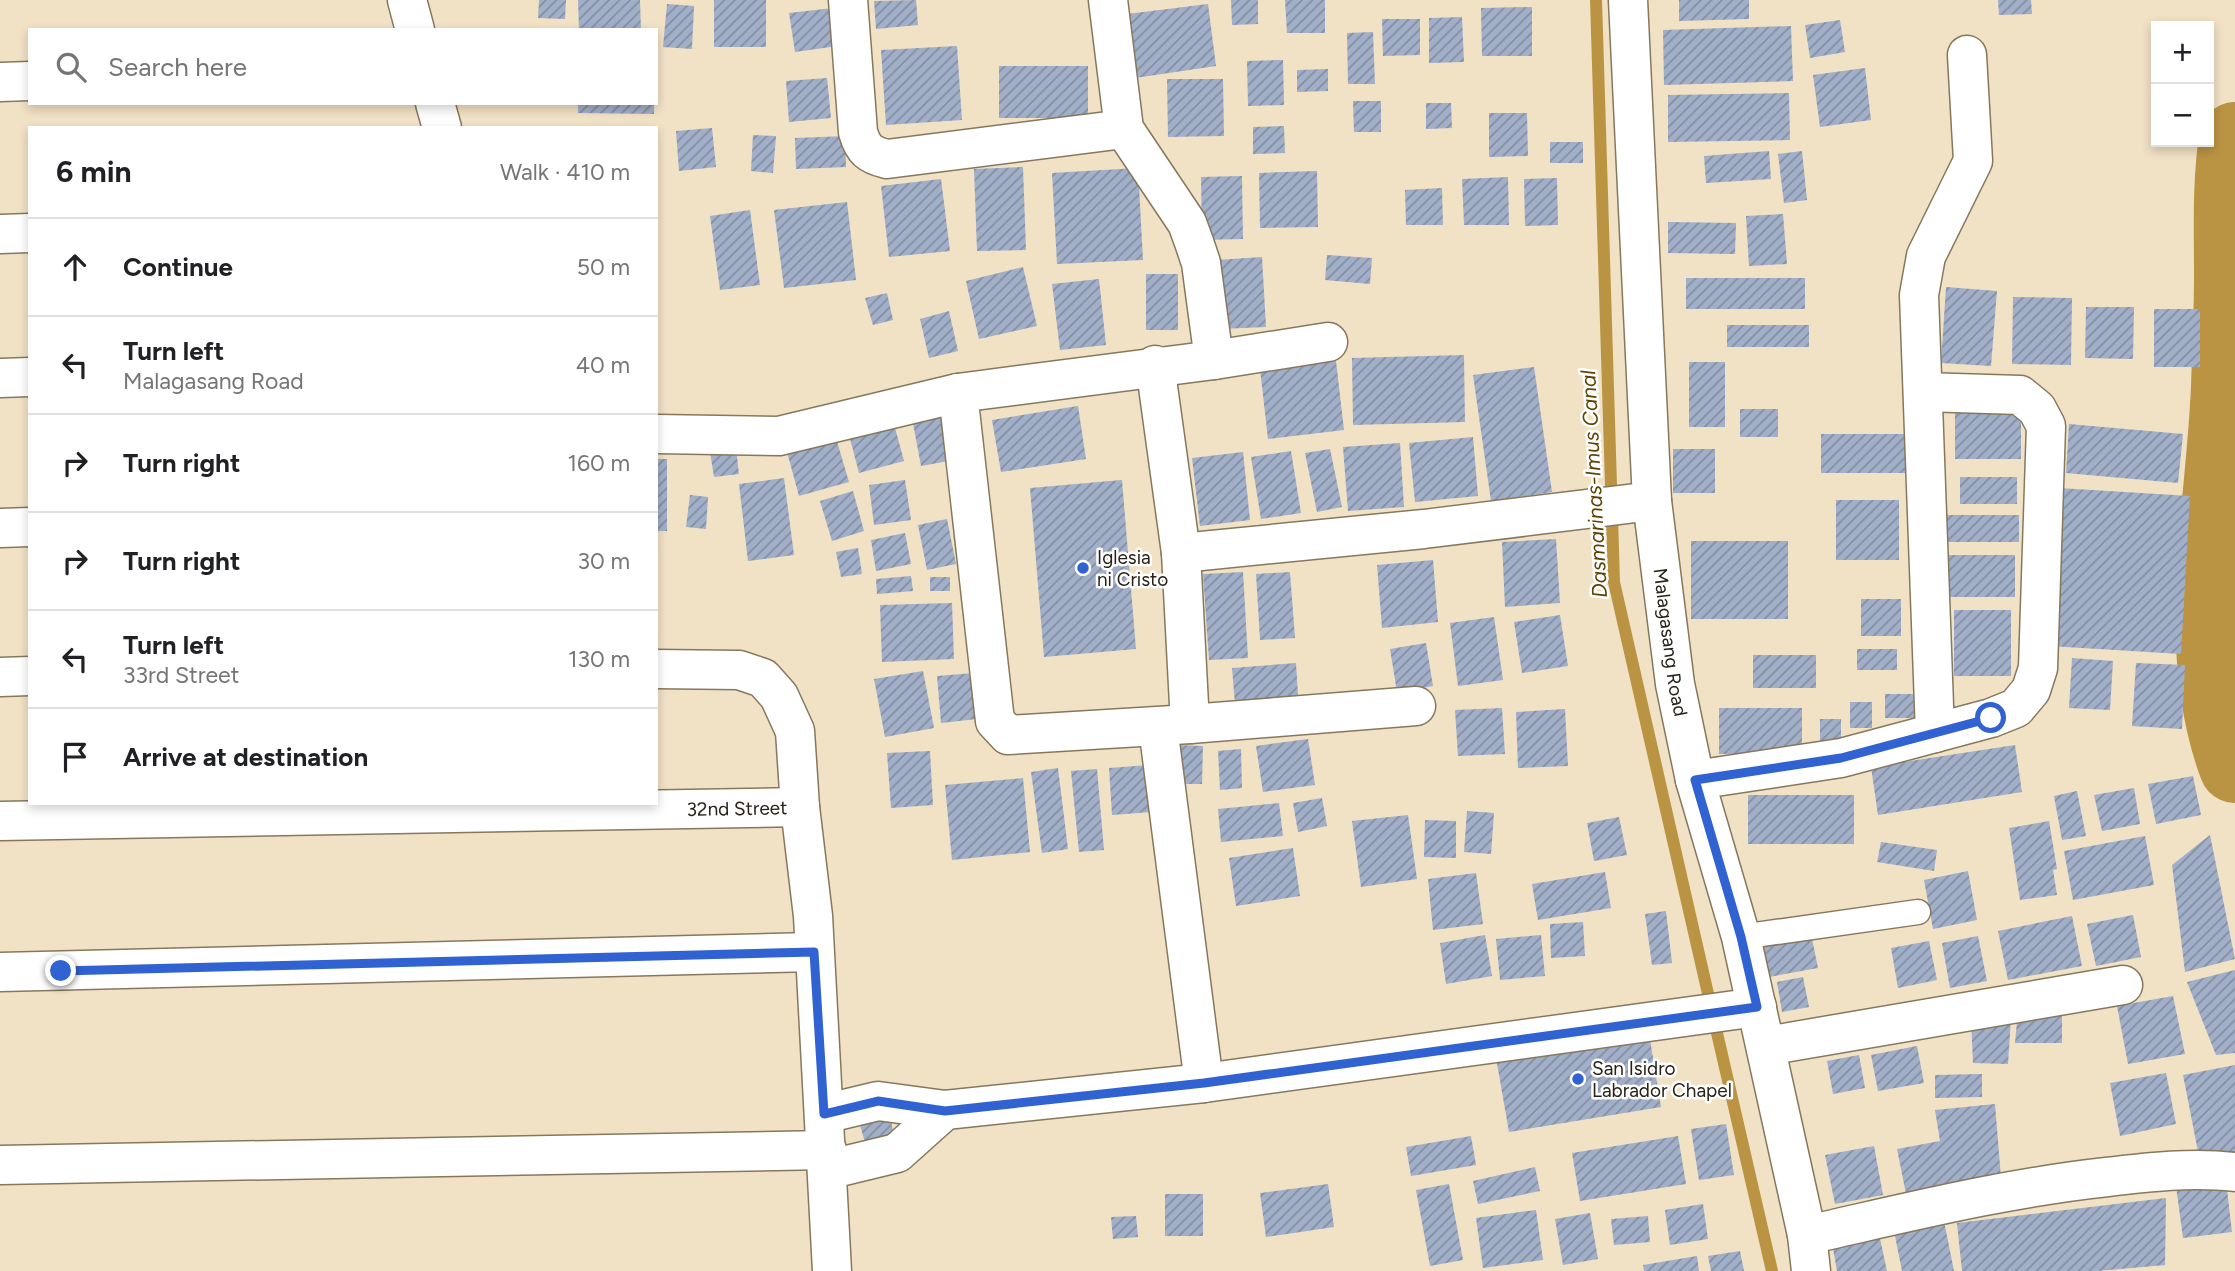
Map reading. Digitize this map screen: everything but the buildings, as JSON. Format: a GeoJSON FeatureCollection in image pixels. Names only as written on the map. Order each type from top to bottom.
{"type":"FeatureCollection","features":[{"type":"Feature","properties":{"kind":"street"},"geometry":{"type":"LineString","coordinates":[[407,0],[414,28]]}},
{"type":"Feature","properties":{"kind":"street"},"geometry":{"type":"LineString","coordinates":[[849,0],[858,132],[862,144],[871,155],[887,159],[1124,129]]}},
{"type":"Feature","properties":{"kind":"street"},"geometry":{"type":"LineString","coordinates":[[1108,0],[1124,129],[1187,223],[1201,263],[1214,360]]}},
{"type":"Feature","properties":{"kind":"street","name":"Malagasang Road"},"geometry":{"type":"LineString","coordinates":[[1628,0],[1652,501],[1675,684],[1695,780],[1741,937],[1809,1253]]}},
{"type":"Feature","properties":{"kind":"street"},"geometry":{"type":"LineString","coordinates":[[1935,733],[1919,295],[1926,256],[1973,161],[1974,140],[1967,55]]}},
{"type":"Feature","properties":{"kind":"street"},"geometry":{"type":"LineString","coordinates":[[0,82],[28,81]]}},
{"type":"Feature","properties":{"kind":"street"},"geometry":{"type":"LineString","coordinates":[[436,105],[441,126]]}},
{"type":"Feature","properties":{"kind":"street"},"geometry":{"type":"LineString","coordinates":[[0,234],[28,233]]}},
{"type":"Feature","properties":{"kind":"street"},"geometry":{"type":"LineString","coordinates":[[658,434],[779,436],[958,393],[1155,365],[1214,360],[1328,342]]}},
{"type":"Feature","properties":{"kind":"street"},"geometry":{"type":"LineString","coordinates":[[1155,365],[1181,553],[1174,725],[1204,1083]]}},
{"type":"Feature","properties":{"kind":"street"},"geometry":{"type":"LineString","coordinates":[[0,378],[28,377]]}},
{"type":"Feature","properties":{"kind":"street"},"geometry":{"type":"LineString","coordinates":[[1695,780],[1841,758],[1991,718],[2016,708],[2031,690],[2038,668],[2046,426],[2037,409],[2020,395],[1923,392]]}},
{"type":"Feature","properties":{"kind":"street"},"geometry":{"type":"LineString","coordinates":[[958,393],[995,722],[1008,735],[1416,706]]}},
{"type":"Feature","properties":{"kind":"street"},"geometry":{"type":"LineString","coordinates":[[1181,553],[1424,529],[1652,501]]}},
{"type":"Feature","properties":{"kind":"street"},"geometry":{"type":"LineString","coordinates":[[0,528],[28,527]]}},
{"type":"Feature","properties":{"kind":"street"},"geometry":{"type":"LineString","coordinates":[[658,669],[739,670],[763,678],[779,696],[795,731],[800,807],[813,916],[832,1271]]}},
{"type":"Feature","properties":{"kind":"street"},"geometry":{"type":"LineString","coordinates":[[0,677],[28,676]]}},
{"type":"Feature","properties":{"kind":"street","name":"32nd Street"},"geometry":{"type":"LineString","coordinates":[[0,821],[800,807]]}},
{"type":"Feature","properties":{"kind":"street"},"geometry":{"type":"LineString","coordinates":[[0,972],[814,952]]}},
{"type":"Feature","properties":{"kind":"street"},"geometry":{"type":"LineString","coordinates":[[1766,1046],[2123,985]]}},
{"type":"Feature","properties":{"kind":"street"},"geometry":{"type":"LineString","coordinates":[[826,1145],[878,1101],[945,1111],[1204,1083],[1757,1007]]}},
{"type":"Feature","properties":{"kind":"street"},"geometry":{"type":"LineString","coordinates":[[0,1165],[826,1145],[897,1153],[945,1111]]}},
{"type":"Feature","properties":{"kind":"street"},"geometry":{"type":"LineString","coordinates":[[1809,1253],[2006,1191],[2143,1172],[2235,1172]]}},
{"type":"Feature","properties":{"kind":"lane"},"geometry":{"type":"LineString","coordinates":[[1741,937],[1918,912]]}},
{"type":"Feature","properties":{"kind":"waterway","name":"Dasmarinas-Imus Canal"},"geometry":{"type":"LineString","coordinates":[[1596,0],[1614,582],[1709,998]]}},
{"type":"Feature","properties":{"kind":"waterway"},"geometry":{"type":"LineString","coordinates":[[2235,138],[2230,189],[2227,387],[2215,530],[2211,626],[2214,674],[2222,721],[2235,767]]}},
{"type":"Feature","properties":{"kind":"waterway","name":"Dasmarinas-Imus Canal"},"geometry":{"type":"LineString","coordinates":[[1717,1033],[1772,1271]]}},
{"type":"Feature","properties":{"kind":"place","name":"Iglesia ni Cristo"},"geometry":{"type":"Point","coordinates":[1083,568]}},
{"type":"Feature","properties":{"kind":"place","name":"San Isidro Labrador Chapel"},"geometry":{"type":"Point","coordinates":[1578,1079]}},
{"type":"Feature","properties":{"kind":"route"},"geometry":{"type":"LineString","coordinates":[[61,971],[814,952],[824,1114],[878,1101],[945,1111],[1204,1083],[1757,1007],[1741,937],[1695,780],[1841,758],[1991,718]]}}]}
